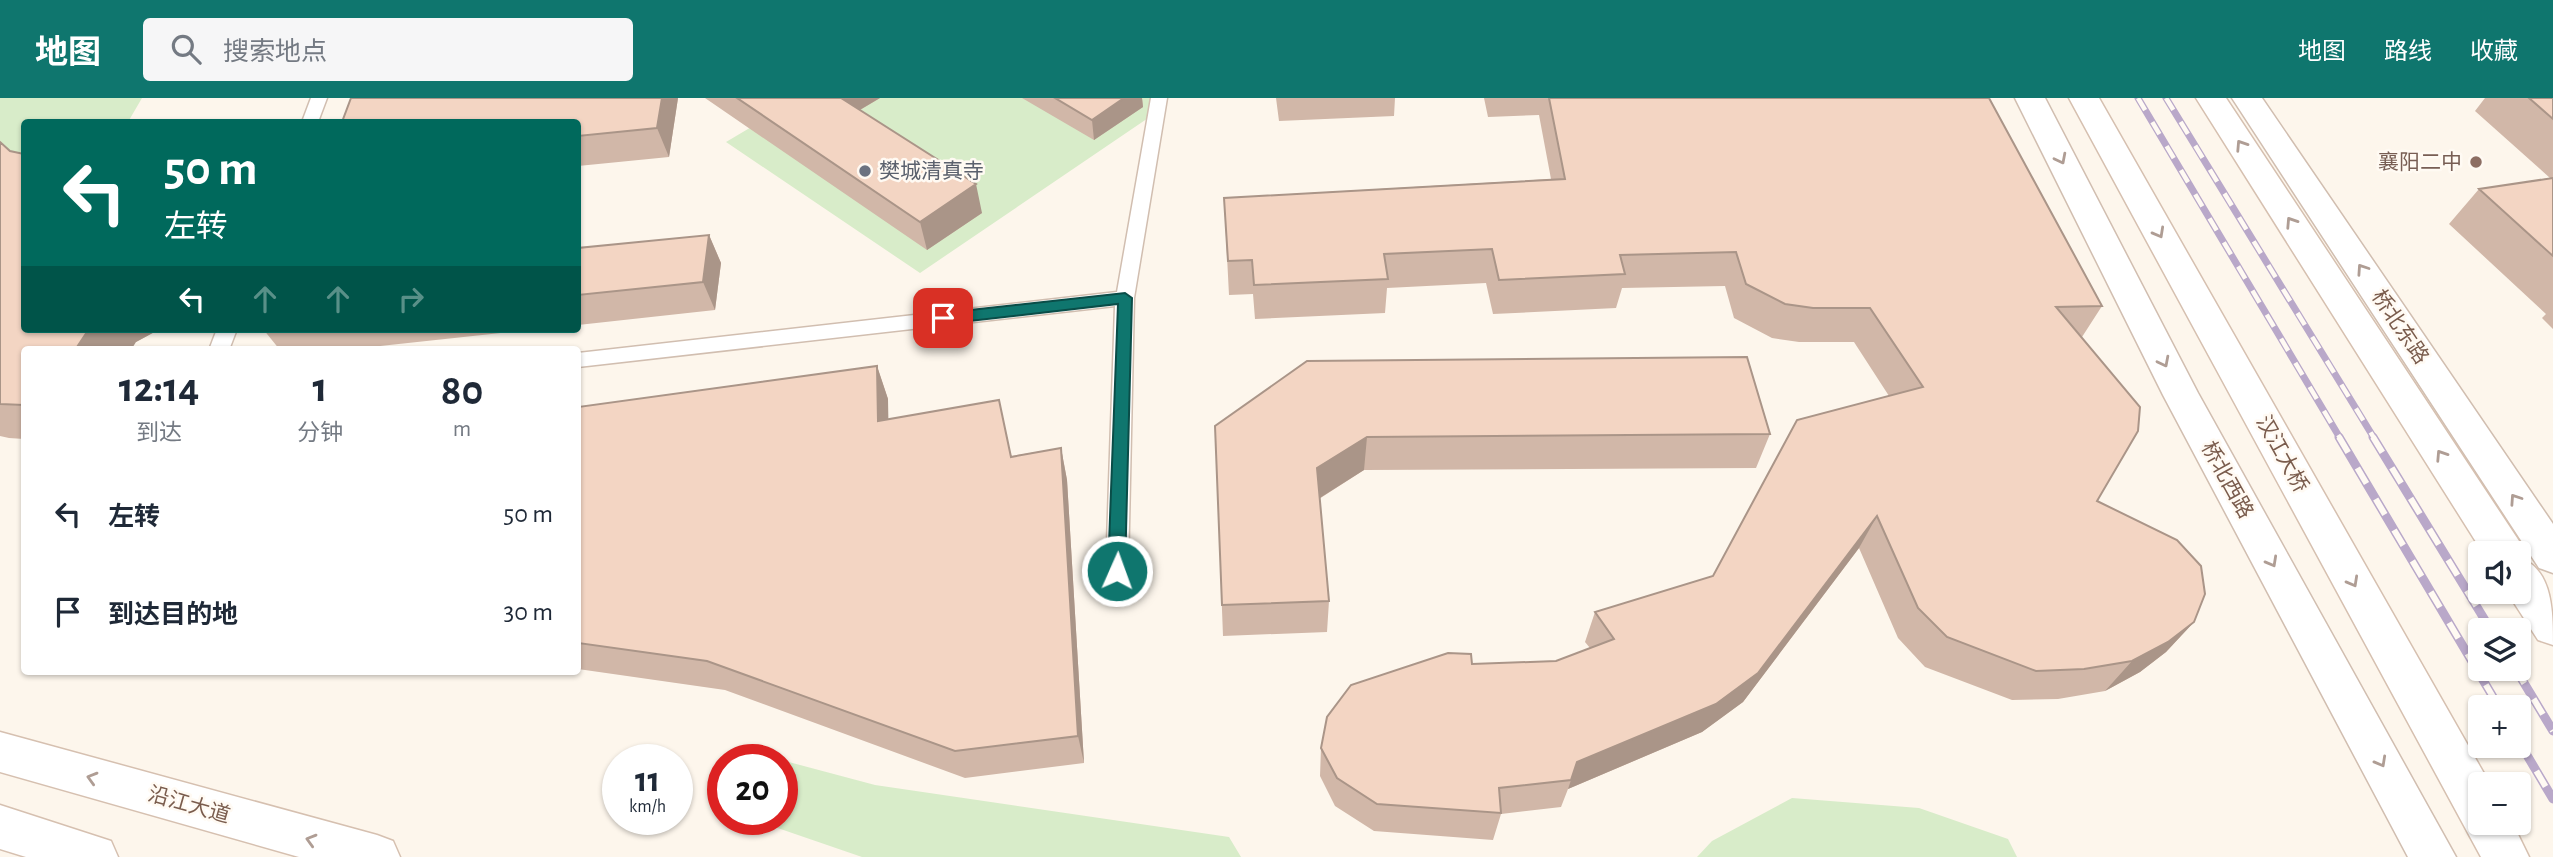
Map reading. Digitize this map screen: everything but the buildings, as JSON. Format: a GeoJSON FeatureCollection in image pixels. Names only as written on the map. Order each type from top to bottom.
{"type":"FeatureCollection","features":[{"type":"Feature","properties":{"kind":"main road","name":"桥北西路"},"geometry":{"type":"LineString","coordinates":[[2030,98],[2181,395],[2433,857]]}},
{"type":"Feature","properties":{"kind":"main road","name":"汉江大桥"},"geometry":{"type":"LineString","coordinates":[[2084,98],[2468,788]]}},
{"type":"Feature","properties":{"kind":"main road"},"geometry":{"type":"LineString","coordinates":[[2211,98],[2497,541]]}},
{"type":"Feature","properties":{"kind":"main road","name":"桥北东路"},"geometry":{"type":"LineString","coordinates":[[2247,98],[2553,556]]}},
{"type":"Feature","properties":{"kind":"main road"},"geometry":{"type":"LineString","coordinates":[[2531,594],[2553,627]]}},
{"type":"Feature","properties":{"kind":"main road","name":"沿江大道"},"geometry":{"type":"LineString","coordinates":[[0,751],[377,857]]}},
{"type":"Feature","properties":{"kind":"main road"},"geometry":{"type":"LineString","coordinates":[[0,827],[96,857]]}},
{"type":"Feature","properties":{"kind":"main road"},"geometry":{"type":"LineString","coordinates":[[2494,835],[2506,857]]}},
{"type":"Feature","properties":{"kind":"lane"},"geometry":{"type":"LineString","coordinates":[[311,119],[319,98]]}},
{"type":"Feature","properties":{"kind":"lane"},"geometry":{"type":"LineString","coordinates":[[1117,571],[1125,298],[1159,98]]}},
{"type":"Feature","properties":{"kind":"lane"},"geometry":{"type":"LineString","coordinates":[[581,360],[1125,298]]}},
{"type":"Feature","properties":{"kind":"green space"},"geometry":{"type":"Polygon","coordinates":[[[0,98],[142,98],[130,119],[21,119],[21,168],[0,149],[0,98]]]}},
{"type":"Feature","properties":{"kind":"green space"},"geometry":{"type":"Polygon","coordinates":[[[800,98],[1159,98],[1157,112],[920,273],[726,142],[800,98]]]}},
{"type":"Feature","properties":{"kind":"green space"},"geometry":{"type":"Polygon","coordinates":[[[798,764],[875,785],[1229,837],[1241,857],[862,857],[798,835],[798,764]]]}},
{"type":"Feature","properties":{"kind":"green space"},"geometry":{"type":"Polygon","coordinates":[[[1792,798],[1919,808],[2008,839],[2017,857],[1697,857],[1712,841],[1792,798]]]}},
{"type":"Feature","properties":{"kind":"railway"},"geometry":{"type":"LineString","coordinates":[[2138,98],[2340,438]]}},
{"type":"Feature","properties":{"kind":"railway"},"geometry":{"type":"LineString","coordinates":[[2166,98],[2374,438]]}},
{"type":"Feature","properties":{"kind":"railway"},"geometry":{"type":"LineString","coordinates":[[2339,437],[2492,695]]}},
{"type":"Feature","properties":{"kind":"railway"},"geometry":{"type":"LineString","coordinates":[[2373,437],[2484,618]]}},
{"type":"Feature","properties":{"kind":"railway"},"geometry":{"type":"LineString","coordinates":[[2523,681],[2553,731]]}},
{"type":"Feature","properties":{"kind":"railway"},"geometry":{"type":"LineString","coordinates":[[2529,758],[2553,799]]}},
{"type":"Feature","properties":{"kind":"place","name":"襄阳二中"},"geometry":{"type":"Point","coordinates":[2476,162]}},
{"type":"Feature","properties":{"kind":"place","name":"樊城清真寺"},"geometry":{"type":"Point","coordinates":[865,171]}},
{"type":"Feature","properties":{"kind":"route"},"geometry":{"type":"LineString","coordinates":[[943,318],[1125,298],[1117,571]]}}]}
